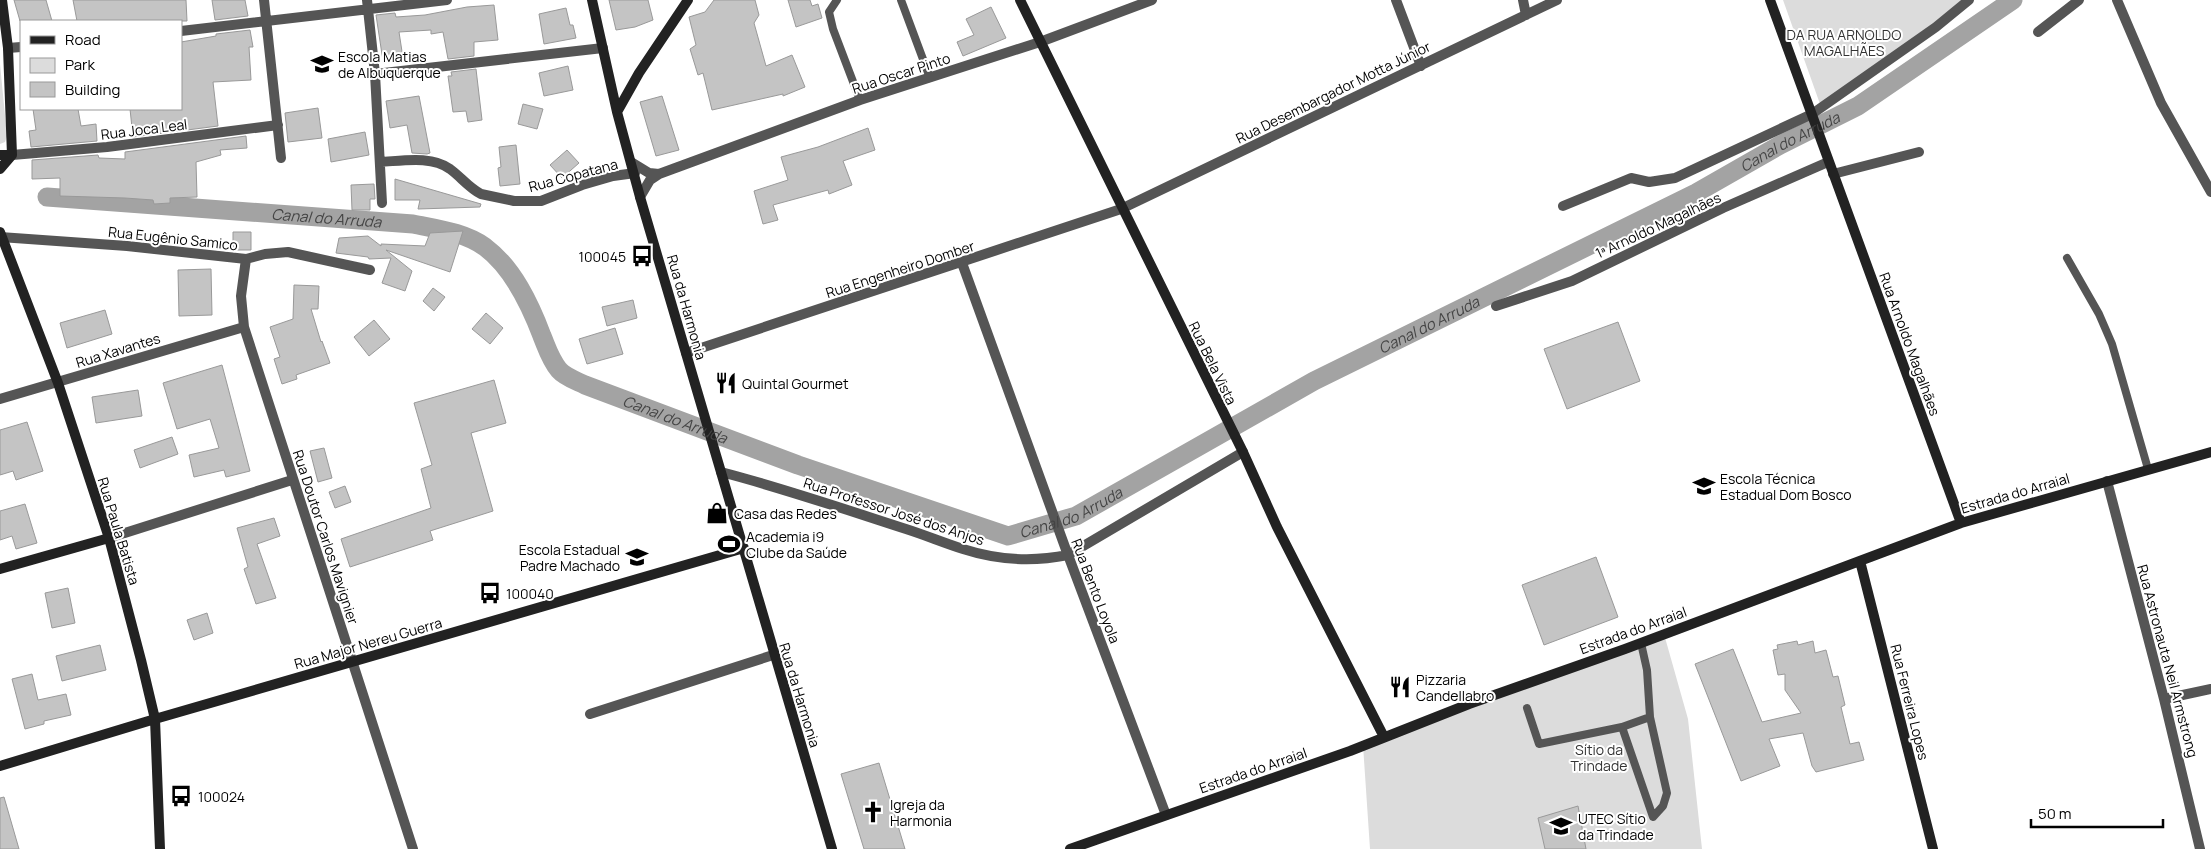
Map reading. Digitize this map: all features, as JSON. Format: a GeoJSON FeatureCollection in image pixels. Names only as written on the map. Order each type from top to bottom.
{"type":"FeatureCollection","features":[{"type":"Feature","properties":{"kind":"street"},"geometry":{"type":"LineString","coordinates":[[0,169],[12,155],[8,48],[2,0]]}},
{"type":"Feature","properties":{"kind":"street"},"geometry":{"type":"LineString","coordinates":[[264,0],[281,158]]}},
{"type":"Feature","properties":{"kind":"street"},"geometry":{"type":"LineString","coordinates":[[182,31],[267,22],[368,5],[447,0]]}},
{"type":"Feature","properties":{"kind":"street","name":"Rua da Harmonia"},"geometry":{"type":"LineString","coordinates":[[592,0],[617,112],[640,197],[832,849]]}},
{"type":"Feature","properties":{"kind":"street"},"geometry":{"type":"LineString","coordinates":[[617,112],[639,73],[688,0]]}},
{"type":"Feature","properties":{"kind":"street","name":"Rua Bela Vista"},"geometry":{"type":"LineString","coordinates":[[1020,0],[1222,413],[1243,452],[1277,527],[1384,737]]}},
{"type":"Feature","properties":{"kind":"street","name":"Rua Oscar Pinto"},"geometry":{"type":"LineString","coordinates":[[640,197],[650,180],[660,174],[860,100],[1040,42],[1152,0]]}},
{"type":"Feature","properties":{"kind":"street"},"geometry":{"type":"LineString","coordinates":[[1396,0],[1422,66]]}},
{"type":"Feature","properties":{"kind":"street"},"geometry":{"type":"LineString","coordinates":[[1523,0],[1526,15]]}},
{"type":"Feature","properties":{"kind":"street","name":"Rua Desembargador Motta Júnior"},"geometry":{"type":"LineString","coordinates":[[1122,209],[1557,0]]}},
{"type":"Feature","properties":{"kind":"street","name":"Rua Arnoldo Magalhães"},"geometry":{"type":"LineString","coordinates":[[1770,0],[1961,523]]}},
{"type":"Feature","properties":{"kind":"street"},"geometry":{"type":"LineString","coordinates":[[1563,206],[1631,178],[1649,182],[1675,178],[1813,118],[1969,0]]}},
{"type":"Feature","properties":{"kind":"street"},"geometry":{"type":"LineString","coordinates":[[2038,32],[2079,0]]}},
{"type":"Feature","properties":{"kind":"street"},"geometry":{"type":"LineString","coordinates":[[2117,0],[2161,103],[2211,192]]}},
{"type":"Feature","properties":{"kind":"street"},"geometry":{"type":"LineString","coordinates":[[368,5],[375,74],[382,203]]}},
{"type":"Feature","properties":{"kind":"street"},"geometry":{"type":"LineString","coordinates":[[8,48],[20,47]]}},
{"type":"Feature","properties":{"kind":"street"},"geometry":{"type":"LineString","coordinates":[[375,74],[603,48]]}},
{"type":"Feature","properties":{"kind":"street","name":"Rua Joca Leal"},"geometry":{"type":"LineString","coordinates":[[12,155],[108,147],[278,125]]}},
{"type":"Feature","properties":{"kind":"street"},"geometry":{"type":"LineString","coordinates":[[1833,174],[1919,152]]}},
{"type":"Feature","properties":{"kind":"street"},"geometry":{"type":"LineString","coordinates":[[0,155],[12,155]]}},
{"type":"Feature","properties":{"kind":"street","name":"Rua Copatana"},"geometry":{"type":"LineString","coordinates":[[380,162],[415,160],[441,164],[448,166],[474,191],[525,202],[540,201],[582,185],[613,176],[634,173]]}},
{"type":"Feature","properties":{"kind":"street"},"geometry":{"type":"LineString","coordinates":[[631,162],[649,173],[660,174]]}},
{"type":"Feature","properties":{"kind":"street","name":"1ª Arnoldo Magalhães"},"geometry":{"type":"LineString","coordinates":[[1496,306],[1572,281],[1723,208],[1828,162]]}},
{"type":"Feature","properties":{"kind":"street","name":"Rua Engenheiro Domber"},"geometry":{"type":"LineString","coordinates":[[686,354],[1122,209]]}},
{"type":"Feature","properties":{"kind":"street","name":"Rua Eugênio Samico"},"geometry":{"type":"LineString","coordinates":[[0,236],[127,246],[246,259],[266,254],[288,252],[370,270]]}},
{"type":"Feature","properties":{"kind":"street","name":"Rua Paula Batista"},"geometry":{"type":"LineString","coordinates":[[0,236],[58,383],[109,538],[155,719],[160,849]]}},
{"type":"Feature","properties":{"kind":"street","name":"Rua Doutor Carlos Mavignier"},"geometry":{"type":"LineString","coordinates":[[246,259],[240,296],[244,326],[292,480],[413,849]]}},
{"type":"Feature","properties":{"kind":"street","name":"Rua Bento Loyola"},"geometry":{"type":"LineString","coordinates":[[962,263],[1066,551],[1166,815]]}},
{"type":"Feature","properties":{"kind":"street","name":"Rua Xavantes"},"geometry":{"type":"LineString","coordinates":[[0,399],[244,326]]}},
{"type":"Feature","properties":{"kind":"street","name":"Rua Professor José dos Anjos"},"geometry":{"type":"LineString","coordinates":[[721,472],[907,529],[964,550],[1008,559],[1047,559],[1066,551],[1243,452]]}},
{"type":"Feature","properties":{"kind":"street","name":"Estrada do Arraial"},"geometry":{"type":"LineString","coordinates":[[1070,849],[1086,847],[1166,815],[1641,643],[1961,523],[2211,452]]}},
{"type":"Feature","properties":{"kind":"street"},"geometry":{"type":"LineString","coordinates":[[0,569],[109,538],[292,480]]}},
{"type":"Feature","properties":{"kind":"street","name":"Rua Astronauta Neil Armstrong"},"geometry":{"type":"LineString","coordinates":[[2107,481],[2164,699],[2200,849]]}},
{"type":"Feature","properties":{"kind":"street","name":"Rua Major Nereu Guerra"},"geometry":{"type":"LineString","coordinates":[[0,766],[155,719],[744,548]]}},
{"type":"Feature","properties":{"kind":"street","name":"Rua Ferreira Lopes"},"geometry":{"type":"LineString","coordinates":[[1860,561],[1933,849]]}},
{"type":"Feature","properties":{"kind":"street"},"geometry":{"type":"LineString","coordinates":[[590,714],[774,655]]}},
{"type":"Feature","properties":{"kind":"street"},"geometry":{"type":"LineString","coordinates":[[2164,699],[2211,689]]}},
{"type":"Feature","properties":{"kind":"lane"},"geometry":{"type":"LineString","coordinates":[[837,0],[829,12],[831,21],[860,100]]}},
{"type":"Feature","properties":{"kind":"lane"},"geometry":{"type":"LineString","coordinates":[[901,0],[930,78]]}},
{"type":"Feature","properties":{"kind":"lane"},"geometry":{"type":"LineString","coordinates":[[2067,258],[2099,314],[2112,344],[2148,469]]}},
{"type":"Feature","properties":{"kind":"lane"},"geometry":{"type":"LineString","coordinates":[[1622,727],[1653,817],[1664,806],[1667,792],[1650,717],[1647,670],[1641,643]]}},
{"type":"Feature","properties":{"kind":"lane"},"geometry":{"type":"LineString","coordinates":[[1527,708],[1539,744],[1622,727],[1650,717]]}},
{"type":"Feature","properties":{"kind":"green space","name":"DA RUA ARNOLDO MAGALHÃES"},"geometry":{"type":"Polygon","coordinates":[[[1783,0],[1965,0],[1925,34],[1820,104],[1783,0]]]}},
{"type":"Feature","properties":{"kind":"green space"},"geometry":{"type":"Polygon","coordinates":[[[0,64],[7,136],[5,142],[0,144],[0,64]]]}},
{"type":"Feature","properties":{"kind":"green space","name":"Sítio da Trindade"},"geometry":{"type":"Polygon","coordinates":[[[1664,634],[1688,719],[1702,849],[1370,849],[1363,745],[1664,634]]]}},
{"type":"Feature","properties":{"kind":"building"},"geometry":{"type":"Polygon","coordinates":[[[14,0],[46,0],[52,20],[20,21],[14,0]]]}},
{"type":"Feature","properties":{"kind":"building"},"geometry":{"type":"Polygon","coordinates":[[[73,0],[186,0],[187,21],[77,20],[73,0]]]}},
{"type":"Feature","properties":{"kind":"building"},"geometry":{"type":"Polygon","coordinates":[[[212,0],[245,0],[248,16],[215,20],[212,0]]]}},
{"type":"Feature","properties":{"kind":"building"},"geometry":{"type":"Polygon","coordinates":[[[609,0],[648,0],[653,20],[635,27],[616,30],[609,0]]]}},
{"type":"Feature","properties":{"kind":"building"},"geometry":{"type":"Polygon","coordinates":[[[714,0],[755,0],[759,15],[754,23],[766,66],[792,55],[805,87],[783,96],[783,94],[712,110],[703,73],[698,75],[690,49],[696,45],[689,17],[705,12],[714,0]]]}},
{"type":"Feature","properties":{"kind":"building"},"geometry":{"type":"Polygon","coordinates":[[[788,0],[810,0],[812,6],[818,4],[822,18],[796,27],[788,0]]]}},
{"type":"Feature","properties":{"kind":"building"},"geometry":{"type":"Polygon","coordinates":[[[494,5],[498,40],[474,42],[474,56],[448,59],[443,32],[431,34],[431,30],[399,32],[403,58],[383,61],[376,15],[395,13],[396,17],[425,15],[467,7],[494,5]]]}},
{"type":"Feature","properties":{"kind":"building"},"geometry":{"type":"Polygon","coordinates":[[[991,7],[1006,38],[963,56],[957,42],[974,35],[966,19],[991,7]]]}},
{"type":"Feature","properties":{"kind":"building"},"geometry":{"type":"Polygon","coordinates":[[[566,8],[570,25],[573,25],[576,38],[544,44],[539,14],[566,8]]]}},
{"type":"Feature","properties":{"kind":"building"},"geometry":{"type":"Polygon","coordinates":[[[250,30],[253,47],[249,47],[251,80],[213,82],[218,126],[133,137],[130,110],[182,110],[182,42],[216,36],[216,34],[250,30]]]}},
{"type":"Feature","properties":{"kind":"building"},"geometry":{"type":"Polygon","coordinates":[[[568,66],[573,90],[544,96],[539,73],[568,66]]]}},
{"type":"Feature","properties":{"kind":"building"},"geometry":{"type":"Polygon","coordinates":[[[476,69],[482,120],[468,122],[466,111],[453,112],[448,76],[452,76],[451,72],[476,69]]]}},
{"type":"Feature","properties":{"kind":"building"},"geometry":{"type":"Polygon","coordinates":[[[419,96],[430,153],[427,154],[412,153],[407,125],[390,128],[386,101],[419,96]]]}},
{"type":"Feature","properties":{"kind":"building"},"geometry":{"type":"Polygon","coordinates":[[[662,96],[679,150],[656,156],[640,102],[662,96]]]}},
{"type":"Feature","properties":{"kind":"building"},"geometry":{"type":"Polygon","coordinates":[[[523,104],[543,109],[537,129],[518,124],[523,104]]]}},
{"type":"Feature","properties":{"kind":"building"},"geometry":{"type":"Polygon","coordinates":[[[318,108],[322,138],[288,142],[285,113],[318,108]]]}},
{"type":"Feature","properties":{"kind":"building"},"geometry":{"type":"Polygon","coordinates":[[[33,110],[78,110],[81,126],[96,124],[97,141],[31,147],[29,131],[36,130],[33,110]]]}},
{"type":"Feature","properties":{"kind":"building"},"geometry":{"type":"Polygon","coordinates":[[[868,128],[875,150],[843,161],[852,185],[829,194],[828,190],[773,205],[778,220],[763,224],[754,191],[788,180],[781,157],[818,147],[868,128]]]}},
{"type":"Feature","properties":{"kind":"building"},"geometry":{"type":"Polygon","coordinates":[[[365,132],[369,155],[331,162],[328,139],[365,132]]]}},
{"type":"Feature","properties":{"kind":"building"},"geometry":{"type":"Polygon","coordinates":[[[246,136],[247,148],[220,150],[221,155],[196,162],[197,197],[170,198],[170,203],[154,204],[153,200],[125,198],[60,196],[60,178],[32,179],[32,160],[98,155],[99,158],[125,159],[125,152],[246,136]]]}},
{"type":"Feature","properties":{"kind":"building"},"geometry":{"type":"Polygon","coordinates":[[[516,145],[520,184],[500,186],[498,168],[501,167],[499,147],[516,145]]]}},
{"type":"Feature","properties":{"kind":"building"},"geometry":{"type":"Polygon","coordinates":[[[567,150],[579,163],[562,178],[550,165],[567,150]]]}},
{"type":"Feature","properties":{"kind":"building"},"geometry":{"type":"Polygon","coordinates":[[[395,179],[481,204],[480,207],[418,209],[420,200],[395,200],[395,179]]]}},
{"type":"Feature","properties":{"kind":"building"},"geometry":{"type":"Polygon","coordinates":[[[374,184],[375,199],[370,199],[370,210],[352,210],[351,185],[374,184]]]}},
{"type":"Feature","properties":{"kind":"building"},"geometry":{"type":"Polygon","coordinates":[[[463,231],[450,272],[386,250],[412,271],[405,291],[382,283],[391,258],[369,259],[368,257],[336,253],[339,238],[368,236],[381,246],[381,244],[425,246],[430,233],[463,231]]]}},
{"type":"Feature","properties":{"kind":"building"},"geometry":{"type":"Polygon","coordinates":[[[233,232],[251,232],[251,250],[233,250],[233,232]]]}},
{"type":"Feature","properties":{"kind":"building"},"geometry":{"type":"Polygon","coordinates":[[[211,269],[212,315],[179,316],[178,270],[211,269]]]}},
{"type":"Feature","properties":{"kind":"building"},"geometry":{"type":"Polygon","coordinates":[[[294,285],[319,286],[318,309],[311,309],[321,342],[330,363],[296,375],[297,379],[282,384],[274,359],[280,357],[270,327],[293,319],[294,285]]]}},
{"type":"Feature","properties":{"kind":"building"},"geometry":{"type":"Polygon","coordinates":[[[433,288],[445,297],[434,311],[423,301],[433,288]]]}},
{"type":"Feature","properties":{"kind":"building"},"geometry":{"type":"Polygon","coordinates":[[[633,300],[637,318],[607,326],[602,307],[633,300]]]}},
{"type":"Feature","properties":{"kind":"building"},"geometry":{"type":"Polygon","coordinates":[[[105,310],[112,334],[67,348],[60,323],[105,310]]]}},
{"type":"Feature","properties":{"kind":"building"},"geometry":{"type":"Polygon","coordinates":[[[486,313],[503,328],[490,344],[472,329],[486,313]]]}},
{"type":"Feature","properties":{"kind":"building"},"geometry":{"type":"Polygon","coordinates":[[[374,320],[390,339],[369,356],[354,337],[374,320]]]}},
{"type":"Feature","properties":{"kind":"building"},"geometry":{"type":"Polygon","coordinates":[[[1618,322],[1640,381],[1567,409],[1544,349],[1618,322]]]}},
{"type":"Feature","properties":{"kind":"building"},"geometry":{"type":"Polygon","coordinates":[[[615,328],[623,354],[587,364],[579,339],[615,328]]]}},
{"type":"Feature","properties":{"kind":"building"},"geometry":{"type":"Polygon","coordinates":[[[222,365],[250,471],[226,477],[224,470],[194,477],[189,455],[219,448],[210,419],[177,429],[163,383],[222,365]]]}},
{"type":"Feature","properties":{"kind":"building"},"geometry":{"type":"Polygon","coordinates":[[[494,380],[506,423],[471,433],[493,511],[430,531],[433,540],[350,567],[341,539],[431,508],[421,469],[432,465],[414,403],[494,380]]]}},
{"type":"Feature","properties":{"kind":"building"},"geometry":{"type":"Polygon","coordinates":[[[138,390],[142,416],[96,423],[92,397],[138,390]]]}},
{"type":"Feature","properties":{"kind":"building"},"geometry":{"type":"Polygon","coordinates":[[[27,422],[43,471],[16,480],[13,471],[0,475],[0,430],[27,422]]]}},
{"type":"Feature","properties":{"kind":"building"},"geometry":{"type":"Polygon","coordinates":[[[172,437],[178,454],[140,468],[134,450],[172,437]]]}},
{"type":"Feature","properties":{"kind":"building"},"geometry":{"type":"Polygon","coordinates":[[[324,448],[332,478],[318,482],[310,451],[324,448]]]}},
{"type":"Feature","properties":{"kind":"building"},"geometry":{"type":"Polygon","coordinates":[[[345,486],[351,502],[335,508],[329,492],[345,486]]]}},
{"type":"Feature","properties":{"kind":"building"},"geometry":{"type":"Polygon","coordinates":[[[25,504],[37,543],[16,549],[12,536],[0,540],[0,511],[25,504]]]}},
{"type":"Feature","properties":{"kind":"building"},"geometry":{"type":"Polygon","coordinates":[[[274,518],[280,536],[257,544],[276,598],[256,604],[244,569],[248,567],[237,528],[274,518]]]}},
{"type":"Feature","properties":{"kind":"building"},"geometry":{"type":"Polygon","coordinates":[[[1596,557],[1618,617],[1544,645],[1522,585],[1596,557]]]}},
{"type":"Feature","properties":{"kind":"building"},"geometry":{"type":"Polygon","coordinates":[[[68,588],[75,623],[52,628],[45,593],[68,588]]]}},
{"type":"Feature","properties":{"kind":"building"},"geometry":{"type":"Polygon","coordinates":[[[207,613],[213,633],[194,640],[187,620],[207,613]]]}},
{"type":"Feature","properties":{"kind":"building"},"geometry":{"type":"Polygon","coordinates":[[[1797,641],[1798,645],[1813,641],[1815,653],[1826,650],[1833,677],[1838,676],[1845,705],[1841,707],[1850,744],[1859,742],[1864,760],[1816,772],[1812,766],[1803,733],[1769,739],[1780,766],[1741,781],[1695,664],[1733,649],[1762,722],[1801,713],[1785,690],[1785,674],[1778,675],[1773,650],[1778,649],[1777,645],[1797,641]]]}},
{"type":"Feature","properties":{"kind":"building"},"geometry":{"type":"Polygon","coordinates":[[[100,645],[106,670],[62,681],[56,656],[100,645]]]}},
{"type":"Feature","properties":{"kind":"building"},"geometry":{"type":"Polygon","coordinates":[[[32,674],[38,700],[66,694],[71,715],[44,721],[44,724],[25,729],[12,679],[32,674]]]}},
{"type":"Feature","properties":{"kind":"building","name":"Igreja da Harmonia"},"geometry":{"type":"Polygon","coordinates":[[[879,763],[905,849],[864,849],[841,774],[879,763]]]}},
{"type":"Feature","properties":{"kind":"building"},"geometry":{"type":"Polygon","coordinates":[[[4,797],[19,849],[0,849],[0,798],[4,797]]]}},
{"type":"Feature","properties":{"kind":"building","name":"UTEC Sítio da Trindade"},"geometry":{"type":"Polygon","coordinates":[[[1578,806],[1586,849],[1545,849],[1538,818],[1578,806]]]}},
{"type":"Feature","properties":{"kind":"waterway","name":"Canal do Arruda"},"geometry":{"type":"LineString","coordinates":[[47,197],[413,224],[459,234],[485,247],[504,265],[520,287],[553,362],[568,377],[798,465],[1008,536],[1076,516],[1314,381],[1696,193],[1780,145],[1858,106],[2013,0]]}},
{"type":"Feature","properties":{"kind":"place","name":"Escola Matias de Albuquerque"},"geometry":{"type":"Point","coordinates":[322,64]}},
{"type":"Feature","properties":{"kind":"place","name":"100045"},"geometry":{"type":"Point","coordinates":[642,256]}},
{"type":"Feature","properties":{"kind":"place","name":"Quintal Gourmet"},"geometry":{"type":"Point","coordinates":[726,383]}},
{"type":"Feature","properties":{"kind":"place","name":"Escola Técnica Estadual Dom Bosco"},"geometry":{"type":"Point","coordinates":[1704,486]}},
{"type":"Feature","properties":{"kind":"place","name":"Casa das Redes"},"geometry":{"type":"Point","coordinates":[717,513]}},
{"type":"Feature","properties":{"kind":"place","name":"Academia i9 Clube da Saúde"},"geometry":{"type":"Point","coordinates":[729,544]}},
{"type":"Feature","properties":{"kind":"place","name":"Escola Estadual Padre Machado"},"geometry":{"type":"Point","coordinates":[637,557]}},
{"type":"Feature","properties":{"kind":"place","name":"100040"},"geometry":{"type":"Point","coordinates":[490,593]}},
{"type":"Feature","properties":{"kind":"place","name":"Pizzaria Candellabro"},"geometry":{"type":"Point","coordinates":[1400,687]}},
{"type":"Feature","properties":{"kind":"place","name":"100024"},"geometry":{"type":"Point","coordinates":[181,796]}},
{"type":"Feature","properties":{"kind":"place","name":"Igreja da Harmonia"},"geometry":{"type":"Point","coordinates":[873,812]}},
{"type":"Feature","properties":{"kind":"place","name":"UTEC Sítio da Trindade"},"geometry":{"type":"Point","coordinates":[1561,826]}}]}
